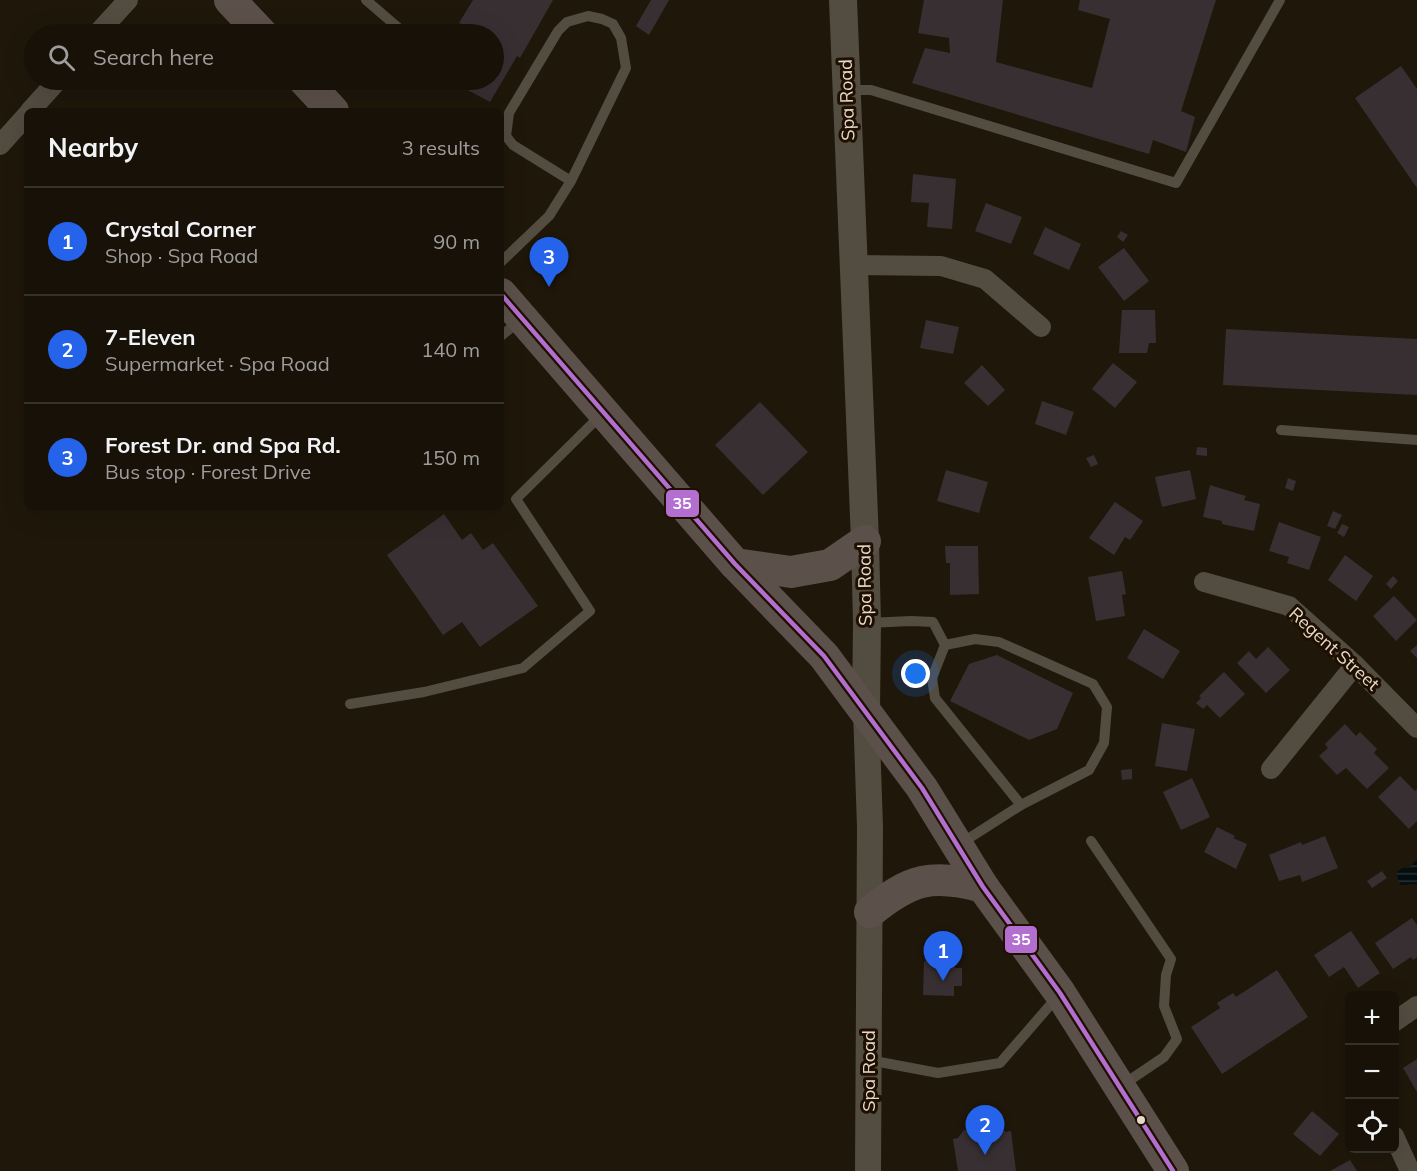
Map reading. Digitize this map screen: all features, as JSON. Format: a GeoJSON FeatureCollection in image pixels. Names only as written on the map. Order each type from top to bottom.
{"type":"FeatureCollection","features":[{"type":"Feature","properties":{"kind":"main road"},"geometry":{"type":"LineString","coordinates":[[230,0],[253,24]]}},
{"type":"Feature","properties":{"kind":"main road","name":"Spa Road"},"geometry":{"type":"LineString","coordinates":[[843,0],[867,623],[866,710]]}},
{"type":"Feature","properties":{"kind":"main road"},"geometry":{"type":"LineString","coordinates":[[313,90],[330,108]]}},
{"type":"Feature","properties":{"kind":"main road"},"geometry":{"type":"LineString","coordinates":[[504,303],[512,327],[604,413],[735,564],[824,656],[866,710],[922,788],[983,887],[1060,993],[1121,1086],[1165,1165]]}},
{"type":"Feature","properties":{"kind":"main road"},"geometry":{"type":"LineString","coordinates":[[735,564],[791,572],[820,567],[830,565],[864,541]]}},
{"type":"Feature","properties":{"kind":"main road"},"geometry":{"type":"LineString","coordinates":[[870,912],[894,892],[921,882],[961,881],[983,887]]}},
{"type":"Feature","properties":{"kind":"street"},"geometry":{"type":"LineString","coordinates":[[106,24],[128,0]]}},
{"type":"Feature","properties":{"kind":"street"},"geometry":{"type":"LineString","coordinates":[[33,108],[49,90]]}},
{"type":"Feature","properties":{"kind":"street"},"geometry":{"type":"LineString","coordinates":[[0,145],[24,117]]}},
{"type":"Feature","properties":{"kind":"street"},"geometry":{"type":"LineString","coordinates":[[854,265],[941,266],[985,279],[1041,327]]}},
{"type":"Feature","properties":{"kind":"street","name":"Regent Street"},"geometry":{"type":"LineString","coordinates":[[1204,582],[1289,606],[1355,665],[1417,728]]}},
{"type":"Feature","properties":{"kind":"street"},"geometry":{"type":"LineString","coordinates":[[1271,769],[1355,665]]}},
{"type":"Feature","properties":{"kind":"street","name":"Spa Road"},"geometry":{"type":"LineString","coordinates":[[866,710],[870,912],[868,1171]]}},
{"type":"Feature","properties":{"kind":"street"},"geometry":{"type":"LineString","coordinates":[[1399,1019],[1417,1006]]}},
{"type":"Feature","properties":{"kind":"street"},"geometry":{"type":"LineString","coordinates":[[1399,1145],[1410,1171]]}},
{"type":"Feature","properties":{"kind":"lane"},"geometry":{"type":"LineString","coordinates":[[366,0],[393,24]]}},
{"type":"Feature","properties":{"kind":"lane"},"geometry":{"type":"LineString","coordinates":[[847,90],[871,90],[1176,183],[1280,0]]}},
{"type":"Feature","properties":{"kind":"lane"},"geometry":{"type":"LineString","coordinates":[[504,259],[549,216],[571,181],[626,68],[621,38],[613,24],[588,16],[567,22],[558,31],[509,113],[507,125],[506,136],[513,146],[571,181]]}},
{"type":"Feature","properties":{"kind":"lane"},"geometry":{"type":"LineString","coordinates":[[350,704],[430,691],[523,668],[590,611],[516,499],[604,413]]}},
{"type":"Feature","properties":{"kind":"lane"},"geometry":{"type":"LineString","coordinates":[[1281,430],[1417,440]]}},
{"type":"Feature","properties":{"kind":"lane"},"geometry":{"type":"LineString","coordinates":[[867,623],[933,622],[945,645],[932,678],[935,698],[1020,805]]}},
{"type":"Feature","properties":{"kind":"lane"},"geometry":{"type":"LineString","coordinates":[[945,645],[975,639],[999,642],[1093,684],[1107,707],[1104,743],[1089,770],[1020,805],[958,845]]}},
{"type":"Feature","properties":{"kind":"lane"},"geometry":{"type":"LineString","coordinates":[[1091,841],[1171,958],[1166,975],[1164,1006],[1177,1039],[1164,1057],[1121,1086]]}},
{"type":"Feature","properties":{"kind":"lane"},"geometry":{"type":"LineString","coordinates":[[869,1060],[938,1073],[1000,1062],[1060,993]]}},
{"type":"Feature","properties":{"kind":"shaded area"},"geometry":{"type":"Polygon","coordinates":[[[1417,861],[1417,884],[1401,885],[1397,872],[1402,868],[1409,868],[1417,861]]]}},
{"type":"Feature","properties":{"kind":"building"},"geometry":{"type":"Polygon","coordinates":[[[473,0],[553,0],[520,58],[517,56],[504,78],[504,24],[459,23],[473,0]]]}},
{"type":"Feature","properties":{"kind":"building"},"geometry":{"type":"Polygon","coordinates":[[[651,0],[669,0],[649,35],[636,26],[651,0]]]}},
{"type":"Feature","properties":{"kind":"building"},"geometry":{"type":"Polygon","coordinates":[[[924,0],[1003,0],[996,62],[1092,88],[1110,19],[1078,10],[1080,0],[1216,0],[1181,111],[1195,117],[1186,152],[1153,140],[1149,154],[912,83],[925,48],[950,53],[949,38],[918,33],[924,0]]]}},
{"type":"Feature","properties":{"kind":"building"},"geometry":{"type":"Polygon","coordinates":[[[1401,66],[1417,89],[1417,188],[1355,98],[1401,66]]]}},
{"type":"Feature","properties":{"kind":"building"},"geometry":{"type":"Polygon","coordinates":[[[468,90],[497,90],[490,102],[468,90]]]}},
{"type":"Feature","properties":{"kind":"building"},"geometry":{"type":"Polygon","coordinates":[[[913,174],[956,179],[952,229],[927,227],[929,203],[911,202],[913,174]]]}},
{"type":"Feature","properties":{"kind":"building"},"geometry":{"type":"Polygon","coordinates":[[[986,203],[1022,217],[1011,244],[975,231],[986,203]]]}},
{"type":"Feature","properties":{"kind":"building"},"geometry":{"type":"Polygon","coordinates":[[[1045,227],[1081,244],[1069,270],[1033,254],[1045,227]]]}},
{"type":"Feature","properties":{"kind":"building"},"geometry":{"type":"Polygon","coordinates":[[[1121,231],[1128,235],[1123,242],[1117,237],[1121,231]]]}},
{"type":"Feature","properties":{"kind":"building"},"geometry":{"type":"Polygon","coordinates":[[[1124,248],[1149,281],[1124,301],[1098,267],[1124,248]]]}},
{"type":"Feature","properties":{"kind":"building"},"geometry":{"type":"Polygon","coordinates":[[[1122,310],[1155,310],[1156,343],[1149,343],[1147,353],[1119,353],[1122,310]]]}},
{"type":"Feature","properties":{"kind":"building"},"geometry":{"type":"Polygon","coordinates":[[[926,320],[959,327],[953,354],[920,348],[926,320]]]}},
{"type":"Feature","properties":{"kind":"building"},"geometry":{"type":"Polygon","coordinates":[[[1226,329],[1417,339],[1417,395],[1223,385],[1226,329]]]}},
{"type":"Feature","properties":{"kind":"building"},"geometry":{"type":"Polygon","coordinates":[[[1113,363],[1137,382],[1115,408],[1092,389],[1113,363]]]}},
{"type":"Feature","properties":{"kind":"building"},"geometry":{"type":"Polygon","coordinates":[[[982,365],[1005,390],[988,406],[964,383],[982,365]]]}},
{"type":"Feature","properties":{"kind":"building"},"geometry":{"type":"Polygon","coordinates":[[[1042,401],[1074,412],[1066,435],[1035,424],[1042,401]]]}},
{"type":"Feature","properties":{"kind":"building"},"geometry":{"type":"Polygon","coordinates":[[[760,402],[808,452],[763,495],[715,445],[760,402]]]}},
{"type":"Feature","properties":{"kind":"building"},"geometry":{"type":"Polygon","coordinates":[[[1197,447],[1207,448],[1207,456],[1196,455],[1197,447]]]}},
{"type":"Feature","properties":{"kind":"building"},"geometry":{"type":"Polygon","coordinates":[[[1094,455],[1098,464],[1091,467],[1086,458],[1094,455]]]}},
{"type":"Feature","properties":{"kind":"building"},"geometry":{"type":"Polygon","coordinates":[[[946,470],[988,482],[979,513],[937,501],[946,470]]]}},
{"type":"Feature","properties":{"kind":"building"},"geometry":{"type":"Polygon","coordinates":[[[1190,470],[1196,499],[1162,507],[1155,477],[1190,470]]]}},
{"type":"Feature","properties":{"kind":"building"},"geometry":{"type":"Polygon","coordinates":[[[1288,478],[1296,481],[1293,491],[1285,488],[1288,478]]]}},
{"type":"Feature","properties":{"kind":"building"},"geometry":{"type":"Polygon","coordinates":[[[1210,485],[1246,496],[1244,500],[1260,504],[1254,531],[1203,517],[1210,485]]]}},
{"type":"Feature","properties":{"kind":"building"},"geometry":{"type":"Polygon","coordinates":[[[1115,502],[1143,521],[1130,540],[1125,537],[1114,555],[1089,538],[1115,502]]]}},
{"type":"Feature","properties":{"kind":"building"},"geometry":{"type":"Polygon","coordinates":[[[1333,511],[1342,515],[1335,529],[1327,526],[1333,511]]]}},
{"type":"Feature","properties":{"kind":"building"},"geometry":{"type":"Polygon","coordinates":[[[444,514],[462,540],[471,533],[483,550],[493,543],[538,606],[480,647],[462,622],[443,635],[387,555],[444,514]]]}},
{"type":"Feature","properties":{"kind":"building"},"geometry":{"type":"Polygon","coordinates":[[[1279,522],[1321,537],[1309,570],[1287,563],[1289,557],[1269,551],[1279,522]]]}},
{"type":"Feature","properties":{"kind":"building"},"geometry":{"type":"Polygon","coordinates":[[[1342,524],[1349,527],[1344,537],[1337,533],[1342,524]]]}},
{"type":"Feature","properties":{"kind":"building"},"geometry":{"type":"Polygon","coordinates":[[[945,546],[978,546],[979,594],[950,595],[950,563],[946,563],[945,546]]]}},
{"type":"Feature","properties":{"kind":"building"},"geometry":{"type":"Polygon","coordinates":[[[1345,555],[1373,576],[1356,601],[1328,580],[1345,555]]]}},
{"type":"Feature","properties":{"kind":"building"},"geometry":{"type":"Polygon","coordinates":[[[1122,571],[1126,594],[1122,595],[1125,616],[1096,621],[1088,577],[1122,571]]]}},
{"type":"Feature","properties":{"kind":"building"},"geometry":{"type":"Polygon","coordinates":[[[1393,576],[1398,581],[1391,589],[1386,584],[1393,576]]]}},
{"type":"Feature","properties":{"kind":"building"},"geometry":{"type":"Polygon","coordinates":[[[1394,596],[1417,620],[1396,641],[1373,616],[1394,596]]]}},
{"type":"Feature","properties":{"kind":"building"},"geometry":{"type":"Polygon","coordinates":[[[1144,629],[1180,651],[1163,679],[1127,658],[1144,629]]]}},
{"type":"Feature","properties":{"kind":"building"},"geometry":{"type":"Polygon","coordinates":[[[1417,645],[1417,658],[1410,651],[1417,645]]]}},
{"type":"Feature","properties":{"kind":"building"},"geometry":{"type":"Polygon","coordinates":[[[1268,647],[1290,670],[1266,693],[1237,663],[1249,651],[1256,659],[1268,647]]]}},
{"type":"Feature","properties":{"kind":"building"},"geometry":{"type":"Polygon","coordinates":[[[997,655],[1073,693],[1057,729],[1029,740],[950,701],[969,664],[997,655]]]}},
{"type":"Feature","properties":{"kind":"building"},"geometry":{"type":"Polygon","coordinates":[[[1224,672],[1245,694],[1220,718],[1207,705],[1203,709],[1196,703],[1201,698],[1199,696],[1224,672]]]}},
{"type":"Feature","properties":{"kind":"building"},"geometry":{"type":"Polygon","coordinates":[[[1162,723],[1195,729],[1187,771],[1155,766],[1162,723]]]}},
{"type":"Feature","properties":{"kind":"building"},"geometry":{"type":"Polygon","coordinates":[[[1345,724],[1356,736],[1360,732],[1377,749],[1374,753],[1389,768],[1367,789],[1346,768],[1337,775],[1319,756],[1328,748],[1325,744],[1345,724]]]}},
{"type":"Feature","properties":{"kind":"building"},"geometry":{"type":"Polygon","coordinates":[[[1132,769],[1132,779],[1122,780],[1121,770],[1132,769]]]}},
{"type":"Feature","properties":{"kind":"building"},"geometry":{"type":"Polygon","coordinates":[[[1400,776],[1415,791],[1417,789],[1417,821],[1409,829],[1378,797],[1400,776]]]}},
{"type":"Feature","properties":{"kind":"building"},"geometry":{"type":"Polygon","coordinates":[[[1192,778],[1210,817],[1181,830],[1163,792],[1192,778]]]}},
{"type":"Feature","properties":{"kind":"building"},"geometry":{"type":"Polygon","coordinates":[[[1217,827],[1247,844],[1236,869],[1204,852],[1217,827]]]}},
{"type":"Feature","properties":{"kind":"building"},"geometry":{"type":"Polygon","coordinates":[[[1325,836],[1338,868],[1302,882],[1300,875],[1279,881],[1269,855],[1301,842],[1302,845],[1325,836]]]}},
{"type":"Feature","properties":{"kind":"building"},"geometry":{"type":"Polygon","coordinates":[[[1382,871],[1387,878],[1372,888],[1367,881],[1382,871]]]}},
{"type":"Feature","properties":{"kind":"building"},"geometry":{"type":"Polygon","coordinates":[[[1412,918],[1417,925],[1417,957],[1413,960],[1411,957],[1393,969],[1375,943],[1412,918]]]}},
{"type":"Feature","properties":{"kind":"building"},"geometry":{"type":"Polygon","coordinates":[[[1351,931],[1380,973],[1358,988],[1344,967],[1329,977],[1314,955],[1351,931]]]}},
{"type":"Feature","properties":{"kind":"building"},"geometry":{"type":"Polygon","coordinates":[[[924,961],[955,962],[955,968],[962,968],[962,986],[954,986],[954,996],[923,995],[924,961]]]}},
{"type":"Feature","properties":{"kind":"building"},"geometry":{"type":"Polygon","coordinates":[[[1277,970],[1308,1017],[1222,1074],[1191,1027],[1220,1008],[1217,1003],[1233,993],[1236,997],[1277,970]]]}},
{"type":"Feature","properties":{"kind":"building"},"geometry":{"type":"Polygon","coordinates":[[[1417,1059],[1417,1092],[1403,1068],[1417,1059]]]}},
{"type":"Feature","properties":{"kind":"building"},"geometry":{"type":"Polygon","coordinates":[[[1312,1111],[1339,1134],[1320,1156],[1293,1134],[1312,1111]]]}},
{"type":"Feature","properties":{"kind":"building"},"geometry":{"type":"Polygon","coordinates":[[[999,1126],[1006,1132],[1011,1131],[1016,1171],[958,1171],[953,1139],[958,1138],[964,1130],[999,1126]]]}},
{"type":"Feature","properties":{"kind":"building"},"geometry":{"type":"Polygon","coordinates":[[[1350,1160],[1357,1171],[1330,1171],[1350,1160]]]}},
{"type":"Feature","properties":{"kind":"transit line","name":"35"},"geometry":{"type":"LineString","coordinates":[[504,297],[735,564],[824,656],[922,788],[983,887],[1060,993],[1173,1171]]}},
{"type":"Feature","properties":{"kind":"place","name":"Forest Dr. and Spa Rd."},"geometry":{"type":"Point","coordinates":[549,287]}},
{"type":"Feature","properties":{"kind":"place","name":"Crystal Corner"},"geometry":{"type":"Point","coordinates":[943,981]}},
{"type":"Feature","properties":{"kind":"place","name":"7-Eleven"},"geometry":{"type":"Point","coordinates":[985,1155]}}]}
